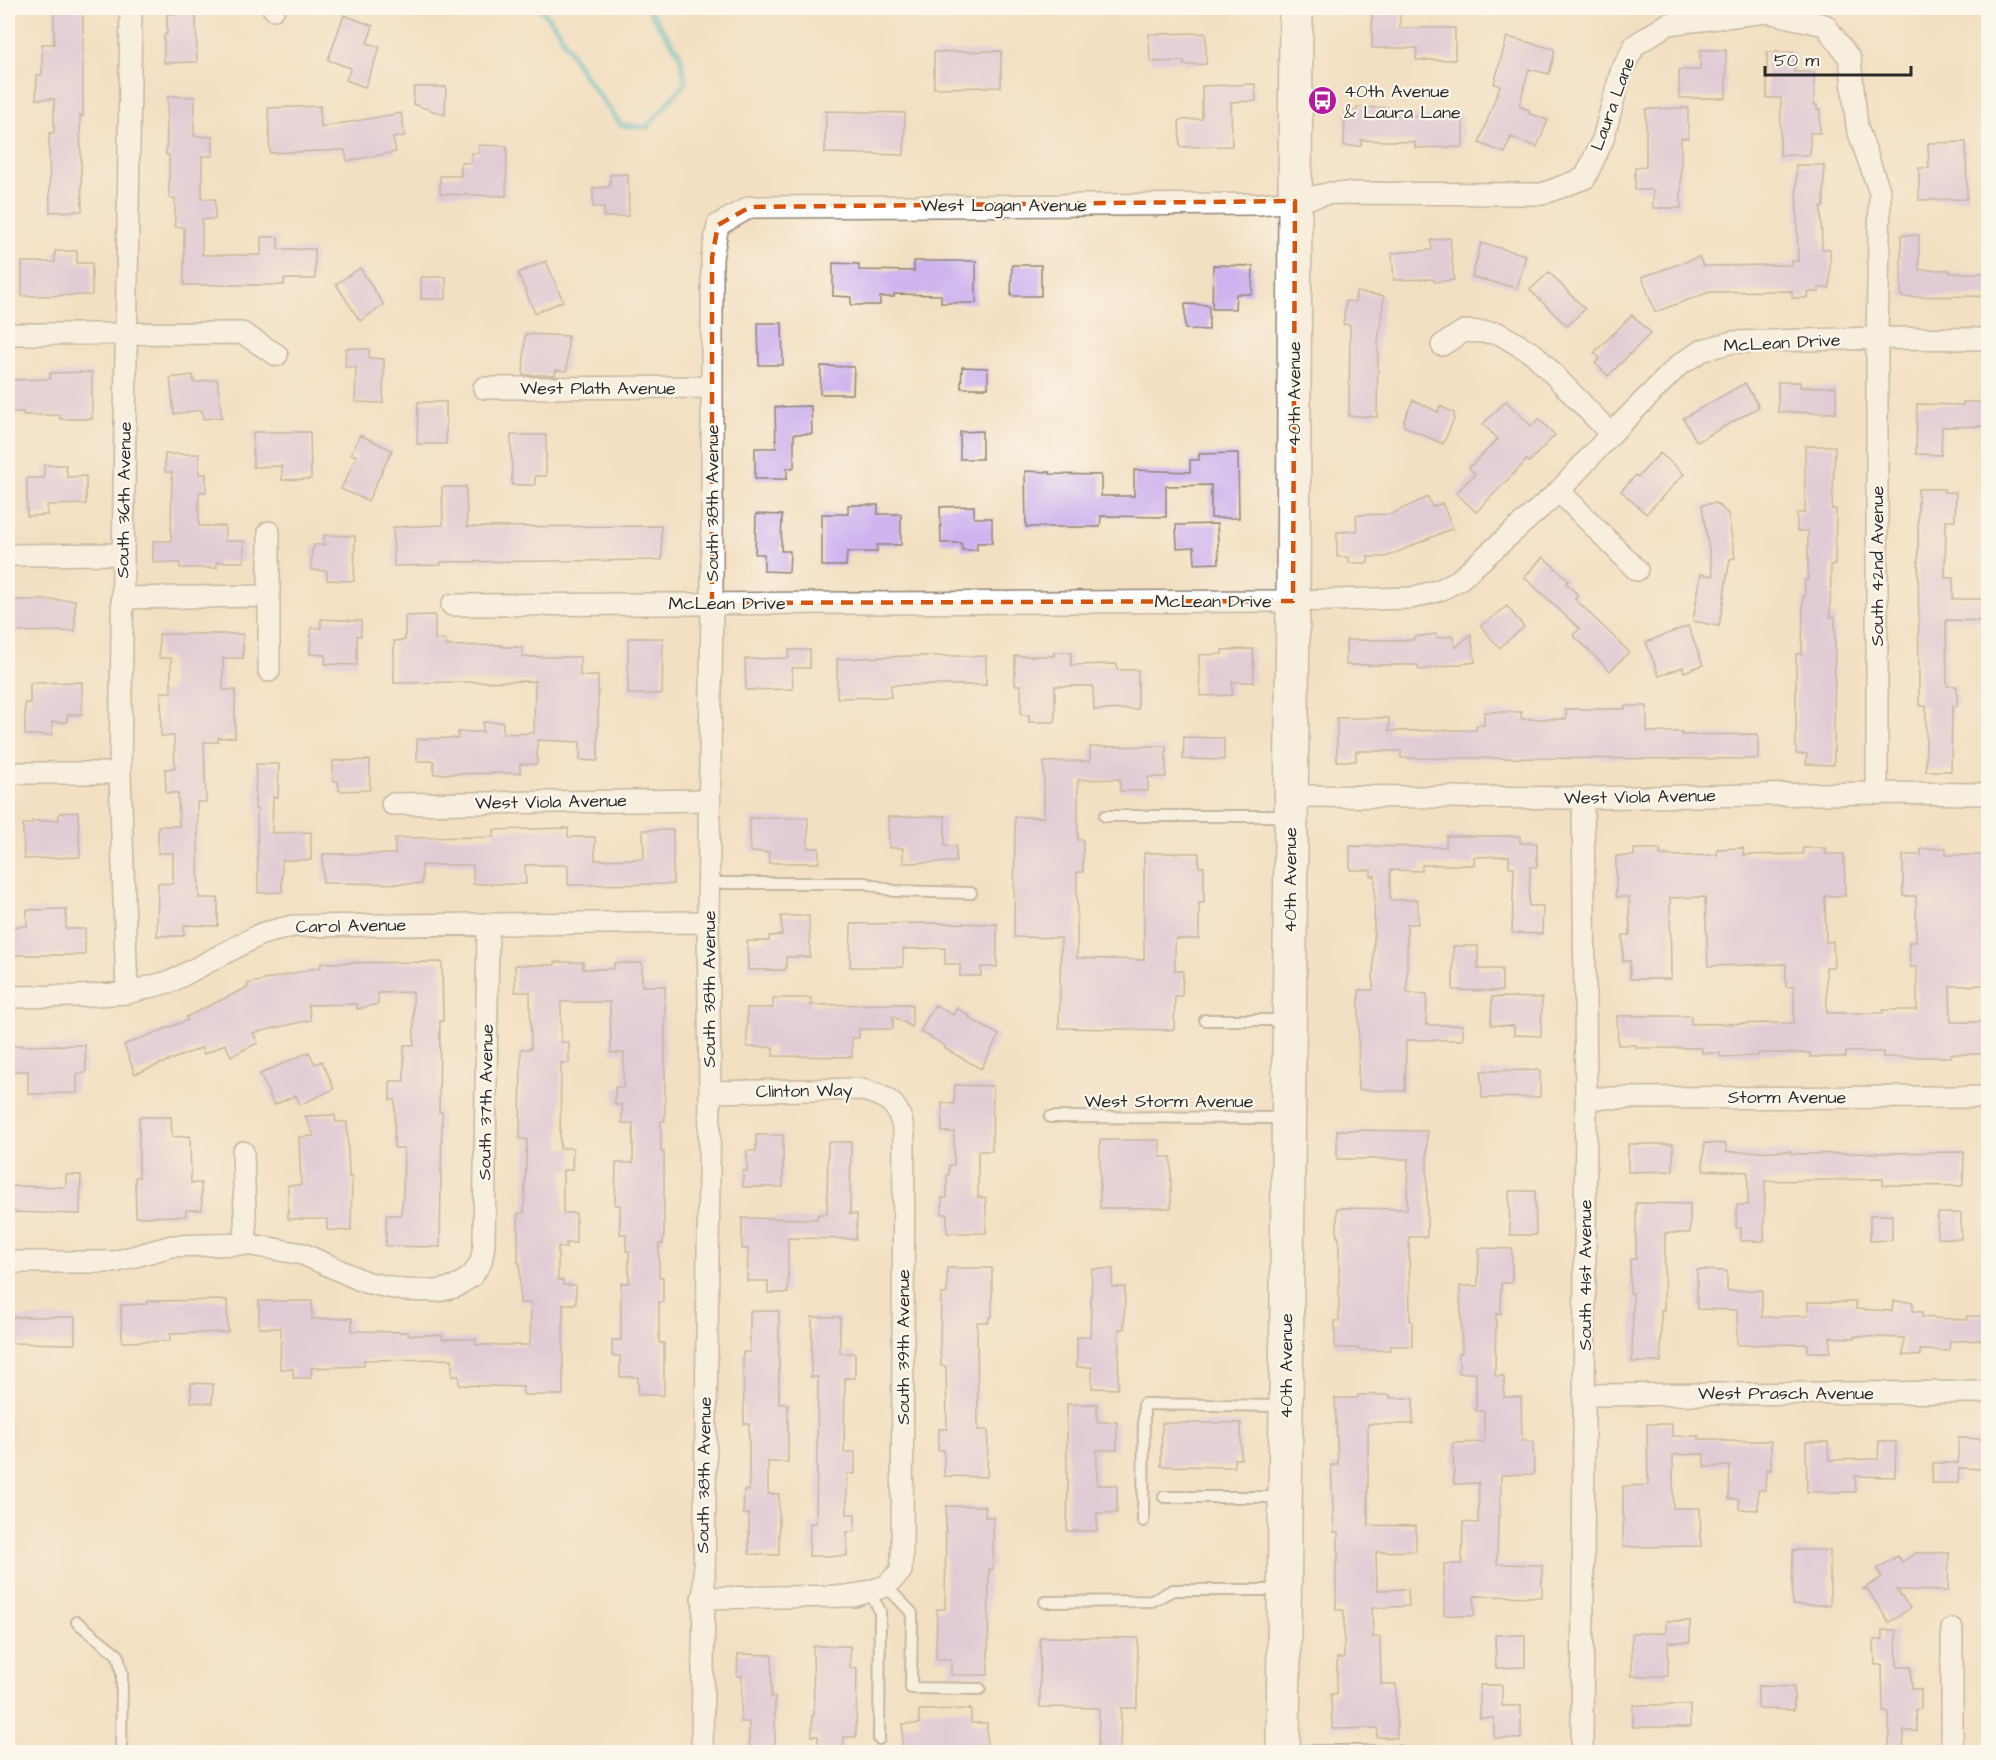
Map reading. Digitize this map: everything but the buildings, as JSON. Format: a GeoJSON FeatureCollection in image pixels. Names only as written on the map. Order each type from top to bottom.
{"type":"FeatureCollection","features":[{"type":"Feature","properties":{"kind":"main road","name":"40th Avenue"},"geometry":{"type":"LineString","coordinates":[[1283,1752],[1296,8]]}},
{"type":"Feature","properties":{"kind":"street","name":"South 36th Avenue"},"geometry":{"type":"LineString","coordinates":[[127,993],[120,773],[131,8]]}},
{"type":"Feature","properties":{"kind":"street","name":"Laura Lane"},"geometry":{"type":"LineString","coordinates":[[1295,201],[1331,193],[1542,194],[1585,178],[1603,139],[1621,72],[1635,45],[1668,24],[1767,12],[1825,24],[1850,59],[1857,127],[1880,193],[1877,338]]}},
{"type":"Feature","properties":{"kind":"street","name":"West Logan Avenue"},"geometry":{"type":"LineString","coordinates":[[718,225],[750,207],[1247,204],[1295,201]]}},
{"type":"Feature","properties":{"kind":"street","name":"South 38th Avenue"},"geometry":{"type":"LineString","coordinates":[[702,1752],[702,1598],[710,1092],[708,883],[712,603],[712,258],[718,225]]}},
{"type":"Feature","properties":{"kind":"street"},"geometry":{"type":"LineString","coordinates":[[1442,345],[1464,331],[1498,333],[1534,354],[1611,434]]}},
{"type":"Feature","properties":{"kind":"street"},"geometry":{"type":"LineString","coordinates":[[8,334],[242,333],[277,355]]}},
{"type":"Feature","properties":{"kind":"street","name":"McLean Drive"},"geometry":{"type":"LineString","coordinates":[[452,605],[1293,601],[1411,598],[1440,590],[1459,580],[1481,562],[1559,491],[1679,365],[1703,350],[1733,342],[1877,338],[1989,339]]}},
{"type":"Feature","properties":{"kind":"street","name":"South 42nd Avenue"},"geometry":{"type":"LineString","coordinates":[[1877,338],[1877,793]]}},
{"type":"Feature","properties":{"kind":"street","name":"West Plath Avenue"},"geometry":{"type":"LineString","coordinates":[[484,388],[712,387]]}},
{"type":"Feature","properties":{"kind":"street"},"geometry":{"type":"LineString","coordinates":[[1559,491],[1637,570]]}},
{"type":"Feature","properties":{"kind":"street"},"geometry":{"type":"LineString","coordinates":[[269,532],[269,671]]}},
{"type":"Feature","properties":{"kind":"street"},"geometry":{"type":"LineString","coordinates":[[8,555],[123,554]]}},
{"type":"Feature","properties":{"kind":"street"},"geometry":{"type":"LineString","coordinates":[[122,598],[269,596]]}},
{"type":"Feature","properties":{"kind":"street"},"geometry":{"type":"LineString","coordinates":[[8,773],[120,773]]}},
{"type":"Feature","properties":{"kind":"street","name":"West Viola Avenue"},"geometry":{"type":"LineString","coordinates":[[1290,806],[1583,798],[1877,793],[1989,794]]}},
{"type":"Feature","properties":{"kind":"street","name":"South 41st Avenue"},"geometry":{"type":"LineString","coordinates":[[1582,1752],[1586,1098],[1583,798]]}},
{"type":"Feature","properties":{"kind":"street","name":"West Viola Avenue"},"geometry":{"type":"LineString","coordinates":[[392,804],[709,800]]}},
{"type":"Feature","properties":{"kind":"street","name":"Carol Avenue"},"geometry":{"type":"LineString","coordinates":[[8,997],[127,993],[172,981],[261,934],[293,926],[708,922]]}},
{"type":"Feature","properties":{"kind":"street","name":"South 37th Avenue"},"geometry":{"type":"LineString","coordinates":[[246,1244],[303,1254],[365,1282],[403,1290],[437,1291],[455,1287],[472,1276],[480,1262],[484,1245],[488,925]]}},
{"type":"Feature","properties":{"kind":"street","name":"Clinton Way"},"geometry":{"type":"LineString","coordinates":[[710,1092],[859,1089],[882,1096],[894,1104]]}},
{"type":"Feature","properties":{"kind":"street","name":"Storm Avenue"},"geometry":{"type":"LineString","coordinates":[[1586,1098],[1989,1097]]}},
{"type":"Feature","properties":{"kind":"street","name":"South 39th Avenue"},"geometry":{"type":"LineString","coordinates":[[877,1588],[901,1571],[902,1557],[904,1134],[902,1121],[894,1104]]}},
{"type":"Feature","properties":{"kind":"street"},"geometry":{"type":"LineString","coordinates":[[8,1262],[114,1262],[172,1246],[246,1244],[243,1152]]}},
{"type":"Feature","properties":{"kind":"street","name":"West Prasch Avenue"},"geometry":{"type":"LineString","coordinates":[[1584,1395],[1989,1392]]}},
{"type":"Feature","properties":{"kind":"street"},"geometry":{"type":"LineString","coordinates":[[702,1598],[854,1596],[877,1588]]}},
{"type":"Feature","properties":{"kind":"street"},"geometry":{"type":"LineString","coordinates":[[1952,1629],[1952,1752]]}},
{"type":"Feature","properties":{"kind":"lane"},"geometry":{"type":"LineString","coordinates":[[1106,816],[1290,806]]}},
{"type":"Feature","properties":{"kind":"lane"},"geometry":{"type":"LineString","coordinates":[[708,883],[865,883],[894,891],[971,892]]}},
{"type":"Feature","properties":{"kind":"lane"},"geometry":{"type":"LineString","coordinates":[[1205,1020],[1289,1020]]}},
{"type":"Feature","properties":{"kind":"lane","name":"West Storm Avenue"},"geometry":{"type":"LineString","coordinates":[[1050,1117],[1288,1118]]}},
{"type":"Feature","properties":{"kind":"lane"},"geometry":{"type":"LineString","coordinates":[[1143,1521],[1144,1404],[1286,1406]]}},
{"type":"Feature","properties":{"kind":"lane"},"geometry":{"type":"LineString","coordinates":[[1164,1497],[1285,1497]]}},
{"type":"Feature","properties":{"kind":"lane"},"geometry":{"type":"LineString","coordinates":[[877,1588],[912,1613],[911,1688],[980,1689]]}},
{"type":"Feature","properties":{"kind":"lane"},"geometry":{"type":"LineString","coordinates":[[877,1588],[880,1611],[879,1739]]}},
{"type":"Feature","properties":{"kind":"lane"},"geometry":{"type":"LineString","coordinates":[[1045,1602],[1152,1601],[1173,1590],[1284,1590]]}},
{"type":"Feature","properties":{"kind":"lane"},"geometry":{"type":"LineString","coordinates":[[77,1622],[118,1655],[122,1674],[122,1752]]}},
{"type":"Feature","properties":{"kind":"lane"},"geometry":{"type":"LineString","coordinates":[[1283,1752],[1400,1752]]}},
{"type":"Feature","properties":{"kind":"highlighted area"},"geometry":{"type":"Polygon","coordinates":[[[1295,201],[1293,601],[712,603],[712,258],[718,225],[750,207],[1295,201]]]}},
{"type":"Feature","properties":{"kind":"waterway"},"geometry":{"type":"LineString","coordinates":[[540,8],[557,28],[582,72],[621,125],[647,127],[686,82],[679,53],[647,8]]}},
{"type":"Feature","properties":{"kind":"place","name":"40th Avenue & Laura Lane"},"geometry":{"type":"Point","coordinates":[1323,101]}}]}
